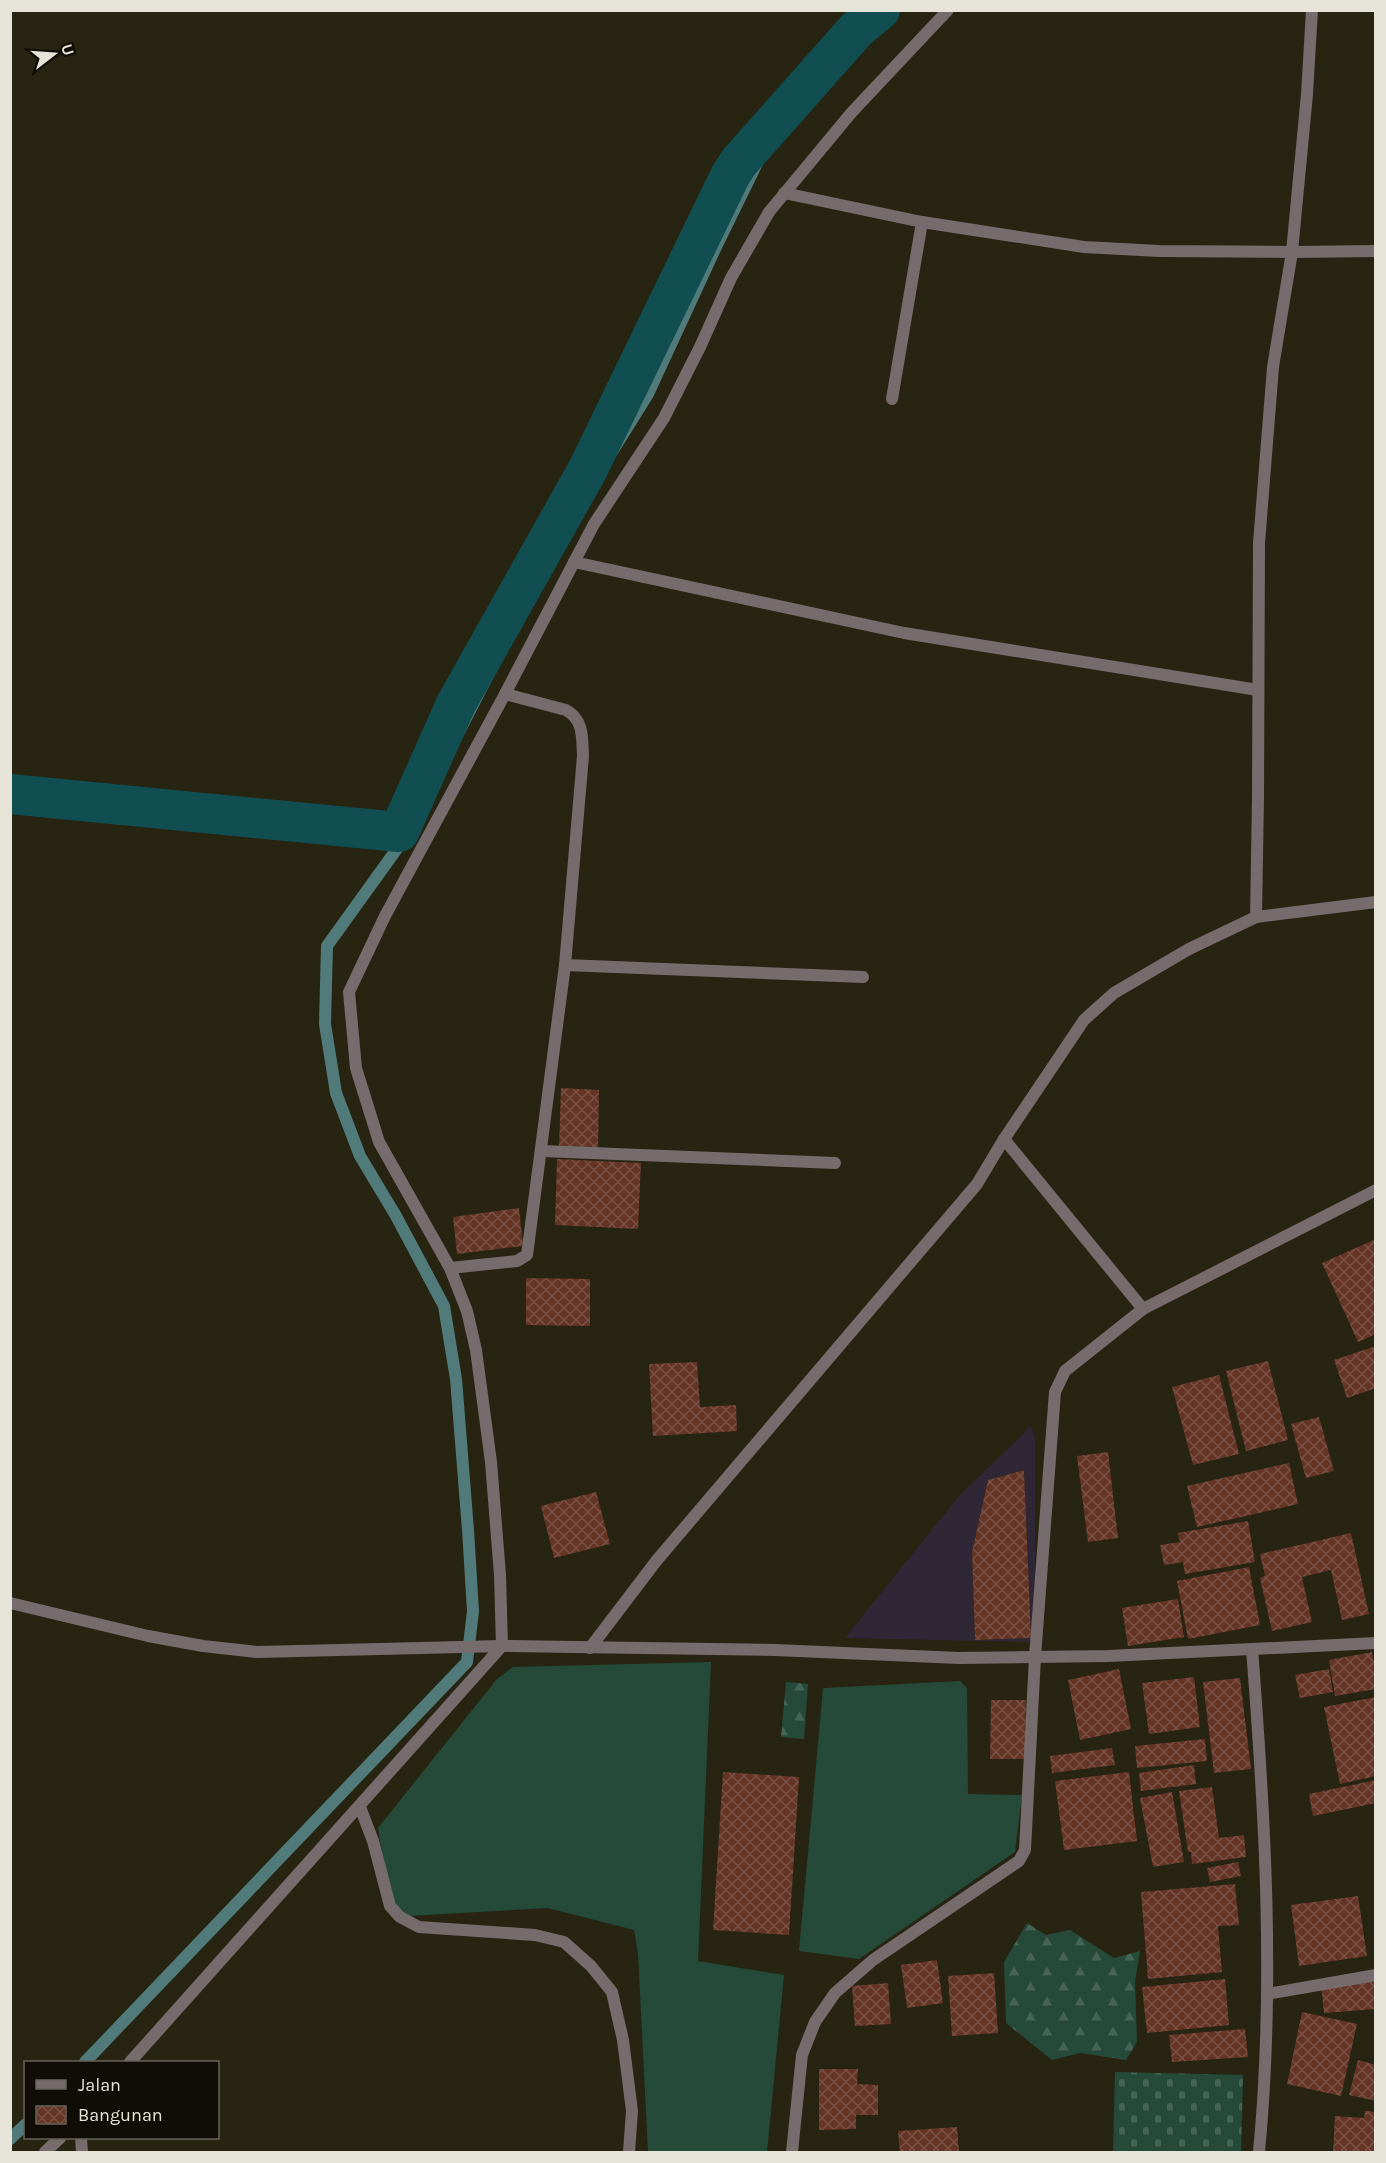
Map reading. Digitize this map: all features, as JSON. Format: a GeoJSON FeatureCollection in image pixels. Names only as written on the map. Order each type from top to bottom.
{"type":"FeatureCollection","features":[{"type":"Feature","properties":{"kind":"street"},"geometry":{"type":"LineString","coordinates":[[131,2061],[502,1646],[500,1575],[492,1473],[476,1350],[467,1311],[450,1268],[379,1142],[356,1068],[349,992],[385,916],[594,524],[664,418],[700,347],[731,278],[769,212],[852,112],[948,10]]}},
{"type":"Feature","properties":{"kind":"street"},"geometry":{"type":"LineString","coordinates":[[1256,917],[1260,531],[1273,367],[1292,252],[1307,94],[1312,10]]}},
{"type":"Feature","properties":{"kind":"street"},"geometry":{"type":"LineString","coordinates":[[784,193],[922,222],[1084,247],[1160,251],[1376,251]]}},
{"type":"Feature","properties":{"kind":"street"},"geometry":{"type":"LineString","coordinates":[[892,399],[922,222]]}},
{"type":"Feature","properties":{"kind":"street"},"geometry":{"type":"LineString","coordinates":[[574,562],[904,633],[1258,690]]}},
{"type":"Feature","properties":{"kind":"street"},"geometry":{"type":"LineString","coordinates":[[450,1268],[517,1261],[527,1255],[565,965],[583,756],[580,725],[566,710],[505,694]]}},
{"type":"Feature","properties":{"kind":"street"},"geometry":{"type":"LineString","coordinates":[[590,1648],[657,1560],[977,1184],[1004,1139],[1084,1020],[1114,993],[1189,949],[1256,917],[1376,902]]}},
{"type":"Feature","properties":{"kind":"street"},"geometry":{"type":"LineString","coordinates":[[565,965],[863,977]]}},
{"type":"Feature","properties":{"kind":"street"},"geometry":{"type":"LineString","coordinates":[[1004,1139],[1143,1309]]}},
{"type":"Feature","properties":{"kind":"street"},"geometry":{"type":"LineString","coordinates":[[542,1151],[835,1163]]}},
{"type":"Feature","properties":{"kind":"street"},"geometry":{"type":"LineString","coordinates":[[792,2152],[802,2055],[815,2022],[836,1993],[873,1960],[1019,1861],[1025,1850],[1035,1657],[1055,1392],[1065,1371],[1143,1309],[1376,1190]]}},
{"type":"Feature","properties":{"kind":"street"},"geometry":{"type":"LineString","coordinates":[[10,1604],[148,1636],[203,1646],[246,1650],[502,1646],[775,1650],[959,1658],[1108,1656],[1376,1643]]}},
{"type":"Feature","properties":{"kind":"street"},"geometry":{"type":"LineString","coordinates":[[1252,1649],[1263,1789],[1267,1994],[1264,2102],[1259,2152]]}},
{"type":"Feature","properties":{"kind":"street"},"geometry":{"type":"LineString","coordinates":[[360,1807],[373,1841],[390,1905],[400,1917],[419,1927],[535,1935],[564,1942],[591,1966],[612,1992],[623,2040],[632,2111],[629,2152]]}},
{"type":"Feature","properties":{"kind":"street"},"geometry":{"type":"LineString","coordinates":[[1267,1994],[1376,1975]]}},
{"type":"Feature","properties":{"kind":"street"},"geometry":{"type":"LineString","coordinates":[[45,2152],[59,2139]]}},
{"type":"Feature","properties":{"kind":"shaded area"},"geometry":{"type":"Polygon","coordinates":[[[1031,1426],[1035,1439],[1035,1642],[845,1638],[959,1496],[1031,1426]],[[1024,1470],[988,1480],[972,1552],[975,1640],[1031,1638],[1024,1470]]]}},
{"type":"Feature","properties":{"kind":"green space"},"geometry":{"type":"Polygon","coordinates":[[[711,1662],[698,1961],[784,1975],[767,2152],[648,2152],[638,1953],[634,1930],[548,1908],[392,1917],[378,1828],[497,1679],[513,1667],[711,1662]]]}},
{"type":"Feature","properties":{"kind":"green space"},"geometry":{"type":"Polygon","coordinates":[[[960,1681],[967,1688],[968,1794],[1022,1795],[1015,1852],[859,1959],[799,1951],[823,1688],[960,1681]]]}},
{"type":"Feature","properties":{"kind":"green space"},"geometry":{"type":"Polygon","coordinates":[[[786,1682],[808,1684],[804,1739],[781,1737],[786,1682]]]}},
{"type":"Feature","properties":{"kind":"green space"},"geometry":{"type":"Polygon","coordinates":[[[1027,1923],[1046,1935],[1070,1930],[1114,1958],[1140,1951],[1135,1981],[1137,2042],[1126,2060],[1080,2053],[1052,2060],[1006,2023],[1004,1962],[1027,1923]]]}},
{"type":"Feature","properties":{"kind":"green space"},"geometry":{"type":"Polygon","coordinates":[[[1115,2072],[1243,2075],[1241,2152],[1113,2152],[1115,2072]]]}},
{"type":"Feature","properties":{"kind":"building"},"geometry":{"type":"Polygon","coordinates":[[[561,1088],[599,1090],[598,1148],[559,1147],[561,1088]]]}},
{"type":"Feature","properties":{"kind":"building"},"geometry":{"type":"Polygon","coordinates":[[[557,1159],[641,1163],[638,1229],[555,1225],[557,1159]]]}},
{"type":"Feature","properties":{"kind":"building"},"geometry":{"type":"Polygon","coordinates":[[[519,1208],[523,1246],[457,1254],[453,1217],[519,1208]]]}},
{"type":"Feature","properties":{"kind":"building"},"geometry":{"type":"Polygon","coordinates":[[[1376,1239],[1376,1334],[1358,1342],[1322,1263],[1376,1239]]]}},
{"type":"Feature","properties":{"kind":"building"},"geometry":{"type":"Polygon","coordinates":[[[526,1278],[590,1279],[590,1326],[526,1325],[526,1278]]]}},
{"type":"Feature","properties":{"kind":"building"},"geometry":{"type":"Polygon","coordinates":[[[1376,1346],[1376,1388],[1347,1398],[1334,1360],[1376,1346]]]}},
{"type":"Feature","properties":{"kind":"building"},"geometry":{"type":"Polygon","coordinates":[[[1268,1361],[1288,1440],[1246,1451],[1226,1371],[1268,1361]]]}},
{"type":"Feature","properties":{"kind":"building"},"geometry":{"type":"Polygon","coordinates":[[[697,1362],[700,1407],[736,1405],[737,1431],[653,1436],[649,1364],[697,1362]]]}},
{"type":"Feature","properties":{"kind":"building"},"geometry":{"type":"Polygon","coordinates":[[[1219,1375],[1239,1454],[1193,1465],[1172,1387],[1219,1375]]]}},
{"type":"Feature","properties":{"kind":"building"},"geometry":{"type":"Polygon","coordinates":[[[1319,1417],[1334,1471],[1306,1478],[1291,1424],[1319,1417]]]}},
{"type":"Feature","properties":{"kind":"building"},"geometry":{"type":"Polygon","coordinates":[[[1108,1452],[1118,1538],[1088,1542],[1077,1456],[1108,1452]]]}},
{"type":"Feature","properties":{"kind":"building"},"geometry":{"type":"Polygon","coordinates":[[[1289,1463],[1298,1504],[1197,1527],[1187,1486],[1289,1463]]]}},
{"type":"Feature","properties":{"kind":"building"},"geometry":{"type":"Polygon","coordinates":[[[1024,1470],[1031,1638],[975,1640],[972,1552],[988,1480],[1024,1470]]]}},
{"type":"Feature","properties":{"kind":"building"},"geometry":{"type":"Polygon","coordinates":[[[596,1492],[610,1544],[554,1558],[541,1506],[596,1492]]]}},
{"type":"Feature","properties":{"kind":"building"},"geometry":{"type":"Polygon","coordinates":[[[1248,1521],[1255,1562],[1185,1574],[1183,1562],[1164,1565],[1160,1545],[1180,1542],[1178,1533],[1248,1521]]]}},
{"type":"Feature","properties":{"kind":"building"},"geometry":{"type":"Polygon","coordinates":[[[1351,1533],[1369,1614],[1342,1620],[1331,1570],[1302,1577],[1312,1622],[1272,1631],[1260,1578],[1265,1576],[1260,1554],[1351,1533]]]}},
{"type":"Feature","properties":{"kind":"building"},"geometry":{"type":"Polygon","coordinates":[[[1249,1567],[1260,1625],[1188,1639],[1177,1581],[1249,1567]]]}},
{"type":"Feature","properties":{"kind":"building"},"geometry":{"type":"Polygon","coordinates":[[[1178,1599],[1184,1637],[1128,1646],[1122,1608],[1178,1599]]]}},
{"type":"Feature","properties":{"kind":"building"},"geometry":{"type":"Polygon","coordinates":[[[1372,1652],[1376,1689],[1335,1696],[1329,1660],[1372,1652]]]}},
{"type":"Feature","properties":{"kind":"building"},"geometry":{"type":"Polygon","coordinates":[[[1119,1669],[1131,1729],[1080,1740],[1068,1680],[1119,1669]]]}},
{"type":"Feature","properties":{"kind":"building"},"geometry":{"type":"Polygon","coordinates":[[[1329,1669],[1333,1692],[1300,1698],[1295,1675],[1329,1669]]]}},
{"type":"Feature","properties":{"kind":"building"},"geometry":{"type":"Polygon","coordinates":[[[1194,1677],[1200,1727],[1149,1734],[1142,1683],[1194,1677]]]}},
{"type":"Feature","properties":{"kind":"building"},"geometry":{"type":"Polygon","coordinates":[[[1240,1678],[1251,1769],[1214,1773],[1203,1682],[1240,1678]]]}},
{"type":"Feature","properties":{"kind":"building"},"geometry":{"type":"Polygon","coordinates":[[[1376,1697],[1376,1776],[1340,1784],[1324,1707],[1376,1697]]]}},
{"type":"Feature","properties":{"kind":"building"},"geometry":{"type":"Polygon","coordinates":[[[991,1700],[1026,1700],[1025,1759],[990,1759],[991,1700]]]}},
{"type":"Feature","properties":{"kind":"building"},"geometry":{"type":"Polygon","coordinates":[[[1205,1739],[1207,1761],[1137,1768],[1135,1746],[1205,1739]]]}},
{"type":"Feature","properties":{"kind":"building"},"geometry":{"type":"Polygon","coordinates":[[[1112,1748],[1115,1765],[1052,1773],[1050,1756],[1112,1748]]]}},
{"type":"Feature","properties":{"kind":"building"},"geometry":{"type":"Polygon","coordinates":[[[1194,1765],[1196,1784],[1141,1791],[1139,1773],[1194,1765]]]}},
{"type":"Feature","properties":{"kind":"building"},"geometry":{"type":"Polygon","coordinates":[[[723,1772],[799,1777],[789,1935],[713,1930],[723,1772]]]}},
{"type":"Feature","properties":{"kind":"building"},"geometry":{"type":"Polygon","coordinates":[[[1129,1772],[1137,1841],[1064,1850],[1055,1781],[1129,1772]]]}},
{"type":"Feature","properties":{"kind":"building"},"geometry":{"type":"Polygon","coordinates":[[[1376,1780],[1376,1803],[1313,1816],[1309,1794],[1376,1780]]]}},
{"type":"Feature","properties":{"kind":"building"},"geometry":{"type":"Polygon","coordinates":[[[1212,1787],[1219,1838],[1244,1835],[1246,1857],[1192,1864],[1191,1852],[1188,1852],[1179,1791],[1212,1787]]]}},
{"type":"Feature","properties":{"kind":"building"},"geometry":{"type":"Polygon","coordinates":[[[1172,1792],[1184,1862],[1153,1867],[1140,1798],[1172,1792]]]}},
{"type":"Feature","properties":{"kind":"building"},"geometry":{"type":"Polygon","coordinates":[[[1238,1862],[1241,1876],[1210,1882],[1207,1868],[1238,1862]]]}},
{"type":"Feature","properties":{"kind":"building"},"geometry":{"type":"Polygon","coordinates":[[[1235,1884],[1239,1925],[1218,1926],[1222,1972],[1148,1979],[1141,1892],[1235,1884]]]}},
{"type":"Feature","properties":{"kind":"building"},"geometry":{"type":"Polygon","coordinates":[[[1358,1896],[1367,1956],[1299,1966],[1291,1905],[1358,1896]]]}},
{"type":"Feature","properties":{"kind":"building"},"geometry":{"type":"Polygon","coordinates":[[[937,1960],[943,2003],[907,2008],[901,1965],[937,1960]]]}},
{"type":"Feature","properties":{"kind":"building"},"geometry":{"type":"Polygon","coordinates":[[[994,1973],[998,2033],[952,2036],[948,1976],[994,1973]]]}},
{"type":"Feature","properties":{"kind":"building"},"geometry":{"type":"Polygon","coordinates":[[[1225,1979],[1229,2025],[1147,2033],[1142,1987],[1225,1979]]]}},
{"type":"Feature","properties":{"kind":"building"},"geometry":{"type":"Polygon","coordinates":[[[1376,1981],[1376,2009],[1324,2013],[1321,1985],[1376,1981]]]}},
{"type":"Feature","properties":{"kind":"building"},"geometry":{"type":"Polygon","coordinates":[[[888,1983],[891,2024],[855,2026],[852,1986],[888,1983]]]}},
{"type":"Feature","properties":{"kind":"building"},"geometry":{"type":"Polygon","coordinates":[[[1302,2012],[1357,2024],[1341,2096],[1287,2084],[1302,2012]]]}},
{"type":"Feature","properties":{"kind":"building"},"geometry":{"type":"Polygon","coordinates":[[[1245,2029],[1248,2057],[1172,2062],[1169,2035],[1245,2029]]]}},
{"type":"Feature","properties":{"kind":"building"},"geometry":{"type":"Polygon","coordinates":[[[1358,2060],[1376,2065],[1376,2101],[1349,2095],[1358,2060]]]}},
{"type":"Feature","properties":{"kind":"building"},"geometry":{"type":"Polygon","coordinates":[[[819,2069],[858,2069],[857,2084],[878,2085],[878,2115],[856,2115],[856,2129],[819,2130],[819,2069]]]}},
{"type":"Feature","properties":{"kind":"building"},"geometry":{"type":"Polygon","coordinates":[[[1365,2111],[1376,2112],[1376,2152],[1333,2152],[1335,2116],[1364,2118],[1365,2111]]]}},
{"type":"Feature","properties":{"kind":"building"},"geometry":{"type":"Polygon","coordinates":[[[957,2127],[959,2152],[900,2152],[898,2131],[957,2127]]]}},
{"type":"Feature","properties":{"kind":"waterway"},"geometry":{"type":"LineString","coordinates":[[10,794],[399,832],[456,704],[588,469],[730,176],[739,162],[856,30],[880,10]]}},
{"type":"Feature","properties":{"kind":"waterway"},"geometry":{"type":"LineString","coordinates":[[86,2061],[467,1662],[473,1611],[468,1530],[456,1379],[444,1306],[396,1216],[360,1156],[336,1093],[325,1024],[327,946],[404,839],[560,535],[648,394],[759,159],[881,10]]}},
{"type":"Feature","properties":{"kind":"waterway"},"geometry":{"type":"LineString","coordinates":[[10,2139],[24,2126]]}}]}
